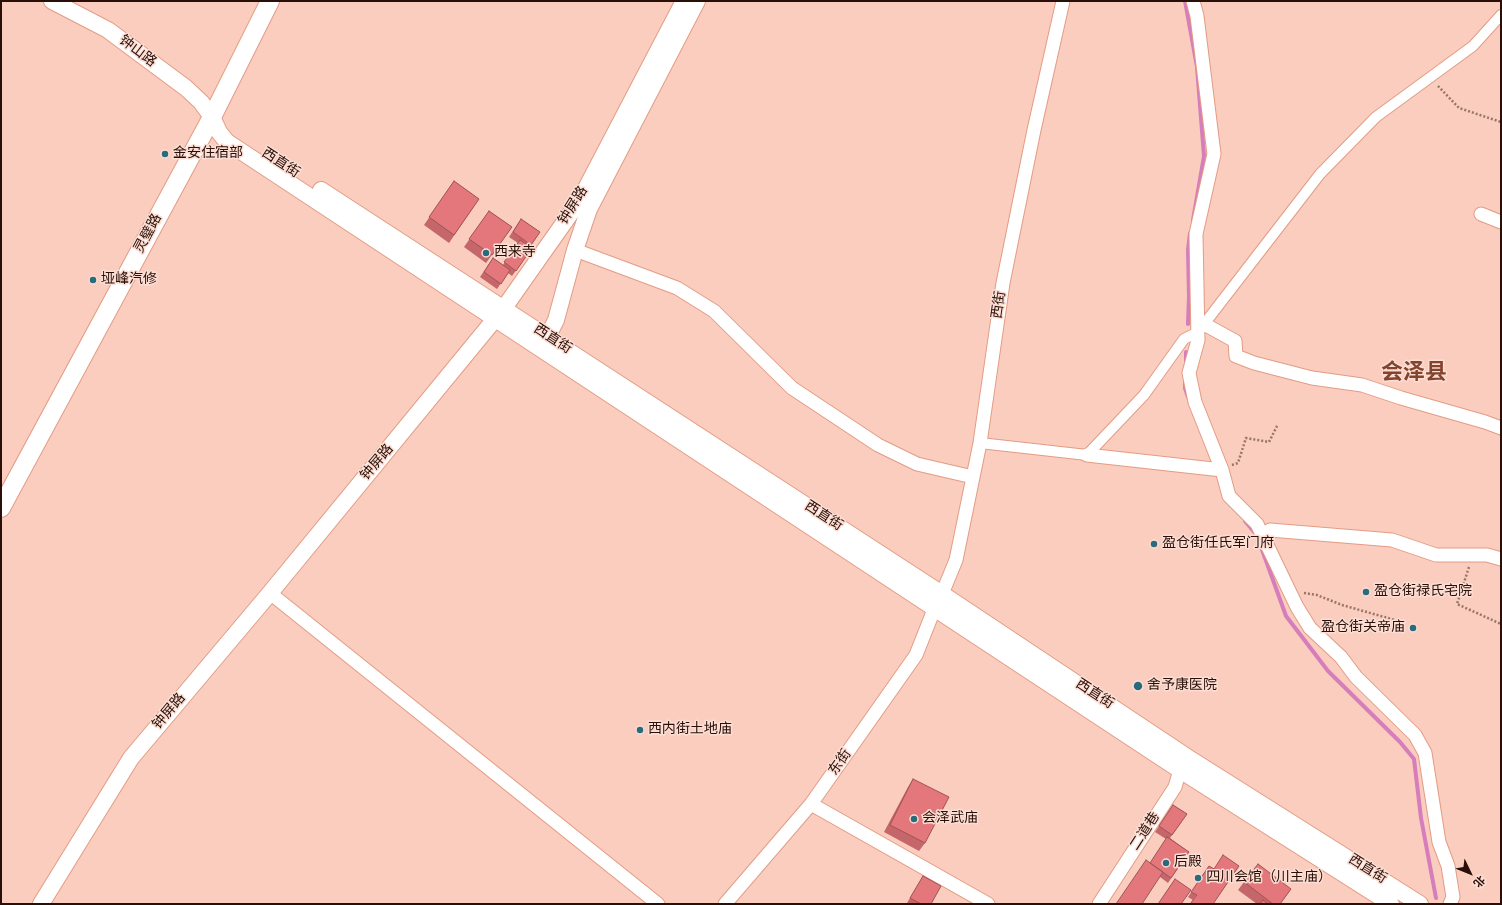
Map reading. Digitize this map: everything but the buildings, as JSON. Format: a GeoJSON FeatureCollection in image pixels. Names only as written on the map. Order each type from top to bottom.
{"type":"FeatureCollection","features":[{"type":"Feature","properties":{"kind":"main road","name":"灵璧路"},"geometry":{"type":"LineString","coordinates":[[1,508],[212,117],[270,1]]}},
{"type":"Feature","properties":{"kind":"street","name":"钟山路"},"geometry":{"type":"LineString","coordinates":[[52,1],[108,30],[186,88],[201,102],[212,117]]}},
{"type":"Feature","properties":{"kind":"street","name":"钟屏路"},"geometry":{"type":"LineString","coordinates":[[41,904],[131,758],[270,593],[500,314],[580,200],[684,1]]}},
{"type":"Feature","properties":{"kind":"street","name":"钟屏路"},"geometry":{"type":"LineString","coordinates":[[544,343],[556,320],[575,250],[589,209],[697,1]]}},
{"type":"Feature","properties":{"kind":"street","name":"西街"},"geometry":{"type":"LineString","coordinates":[[938,601],[956,560],[980,443],[1003,282],[1034,130],[1063,1]]}},
{"type":"Feature","properties":{"kind":"street"},"geometry":{"type":"LineString","coordinates":[[1194,1],[1198,16],[1214,154],[1196,234],[1201,328],[1189,373],[1195,402],[1222,470],[1229,496],[1257,524],[1310,628],[1340,656],[1356,677],[1415,735],[1425,753],[1439,842],[1448,866],[1453,897],[1450,904]]}},
{"type":"Feature","properties":{"kind":"street"},"geometry":{"type":"LineString","coordinates":[[1087,455],[1144,395],[1184,339],[1201,328],[1320,174],[1376,117],[1473,46],[1501,15]]}},
{"type":"Feature","properties":{"kind":"street","name":"西直街"},"geometry":{"type":"LineString","coordinates":[[212,117],[219,132],[227,142],[500,314],[1183,763],[1390,904]]}},
{"type":"Feature","properties":{"kind":"street"},"geometry":{"type":"LineString","coordinates":[[1481,214],[1501,222]]}},
{"type":"Feature","properties":{"kind":"street"},"geometry":{"type":"LineString","coordinates":[[575,250],[677,288],[714,311],[792,388],[878,445],[917,464],[973,477]]}},
{"type":"Feature","properties":{"kind":"street"},"geometry":{"type":"LineString","coordinates":[[1201,328],[1234,341],[1236,356],[1254,363],[1312,378],[1362,385],[1501,428]]}},
{"type":"Feature","properties":{"kind":"street"},"geometry":{"type":"LineString","coordinates":[[980,443],[1222,470]]}},
{"type":"Feature","properties":{"kind":"street"},"geometry":{"type":"LineString","coordinates":[[1263,535],[1270,530],[1392,540],[1436,555],[1487,555],[1501,559]]}},
{"type":"Feature","properties":{"kind":"street"},"geometry":{"type":"LineString","coordinates":[[270,593],[658,904]]}},
{"type":"Feature","properties":{"kind":"street","name":"东街"},"geometry":{"type":"LineString","coordinates":[[725,904],[811,804],[916,655],[938,601]]}},
{"type":"Feature","properties":{"kind":"street","name":"西直街"},"geometry":{"type":"LineString","coordinates":[[1183,763],[1420,904]]}},
{"type":"Feature","properties":{"kind":"street","name":"二道巷"},"geometry":{"type":"LineString","coordinates":[[1100,904],[1175,787],[1183,763]]}},
{"type":"Feature","properties":{"kind":"street"},"geometry":{"type":"LineString","coordinates":[[811,804],[988,904]]}},
{"type":"Feature","properties":{"kind":"path"},"geometry":{"type":"LineString","coordinates":[[1430,77],[1458,108],[1501,122]]}},
{"type":"Feature","properties":{"kind":"path"},"geometry":{"type":"LineString","coordinates":[[1222,470],[1238,463],[1246,438],[1269,442],[1278,424]]}},
{"type":"Feature","properties":{"kind":"path"},"geometry":{"type":"LineString","coordinates":[[1472,555],[1457,604],[1501,624]]}},
{"type":"Feature","properties":{"kind":"path"},"geometry":{"type":"LineString","coordinates":[[1290,591],[1317,595],[1342,605],[1402,622]]}},
{"type":"Feature","properties":{"kind":"waterway"},"geometry":{"type":"LineString","coordinates":[[1185,1],[1197,67],[1204,156],[1193,220]]}},
{"type":"Feature","properties":{"kind":"waterway"},"geometry":{"type":"LineString","coordinates":[[1188,324],[1188,250],[1190,233]]}},
{"type":"Feature","properties":{"kind":"waterway"},"geometry":{"type":"LineString","coordinates":[[1186,352],[1186,364]]}},
{"type":"Feature","properties":{"kind":"waterway"},"geometry":{"type":"LineString","coordinates":[[1185,380],[1185,388],[1188,397]]}},
{"type":"Feature","properties":{"kind":"waterway"},"geometry":{"type":"LineString","coordinates":[[1245,521],[1255,533]]}},
{"type":"Feature","properties":{"kind":"waterway"},"geometry":{"type":"LineString","coordinates":[[1260,544],[1286,616],[1328,671],[1400,742],[1414,759],[1421,818],[1436,898]]}},
{"type":"Feature","properties":{"kind":"place","name":"金安住宿部"},"geometry":{"type":"Point","coordinates":[165,154]}},
{"type":"Feature","properties":{"kind":"place","name":"西来寺"},"geometry":{"type":"Point","coordinates":[486,253]}},
{"type":"Feature","properties":{"kind":"place","name":"垭峰汽修"},"geometry":{"type":"Point","coordinates":[93,280]}},
{"type":"Feature","properties":{"kind":"place","name":"盈仓街任氏军门府"},"geometry":{"type":"Point","coordinates":[1154,544]}},
{"type":"Feature","properties":{"kind":"place","name":"盈仓街禄氏宅院"},"geometry":{"type":"Point","coordinates":[1366,592]}},
{"type":"Feature","properties":{"kind":"place","name":"盈仓街关帝庙"},"geometry":{"type":"Point","coordinates":[1413,628]}},
{"type":"Feature","properties":{"kind":"place","name":"舍予康医院"},"geometry":{"type":"Point","coordinates":[1138,686]}},
{"type":"Feature","properties":{"kind":"place","name":"西内街土地庙"},"geometry":{"type":"Point","coordinates":[640,730]}},
{"type":"Feature","properties":{"kind":"place","name":"会泽武庙"},"geometry":{"type":"Point","coordinates":[914,819]}},
{"type":"Feature","properties":{"kind":"place","name":"后殿"},"geometry":{"type":"Point","coordinates":[1166,863]}},
{"type":"Feature","properties":{"kind":"place","name":"四川会馆（川主庙）"},"geometry":{"type":"Point","coordinates":[1198,878]}},
{"type":"Feature","properties":{"kind":"district","name":"会泽县"},"geometry":{"type":"Point","coordinates":[1414,375]}}]}
